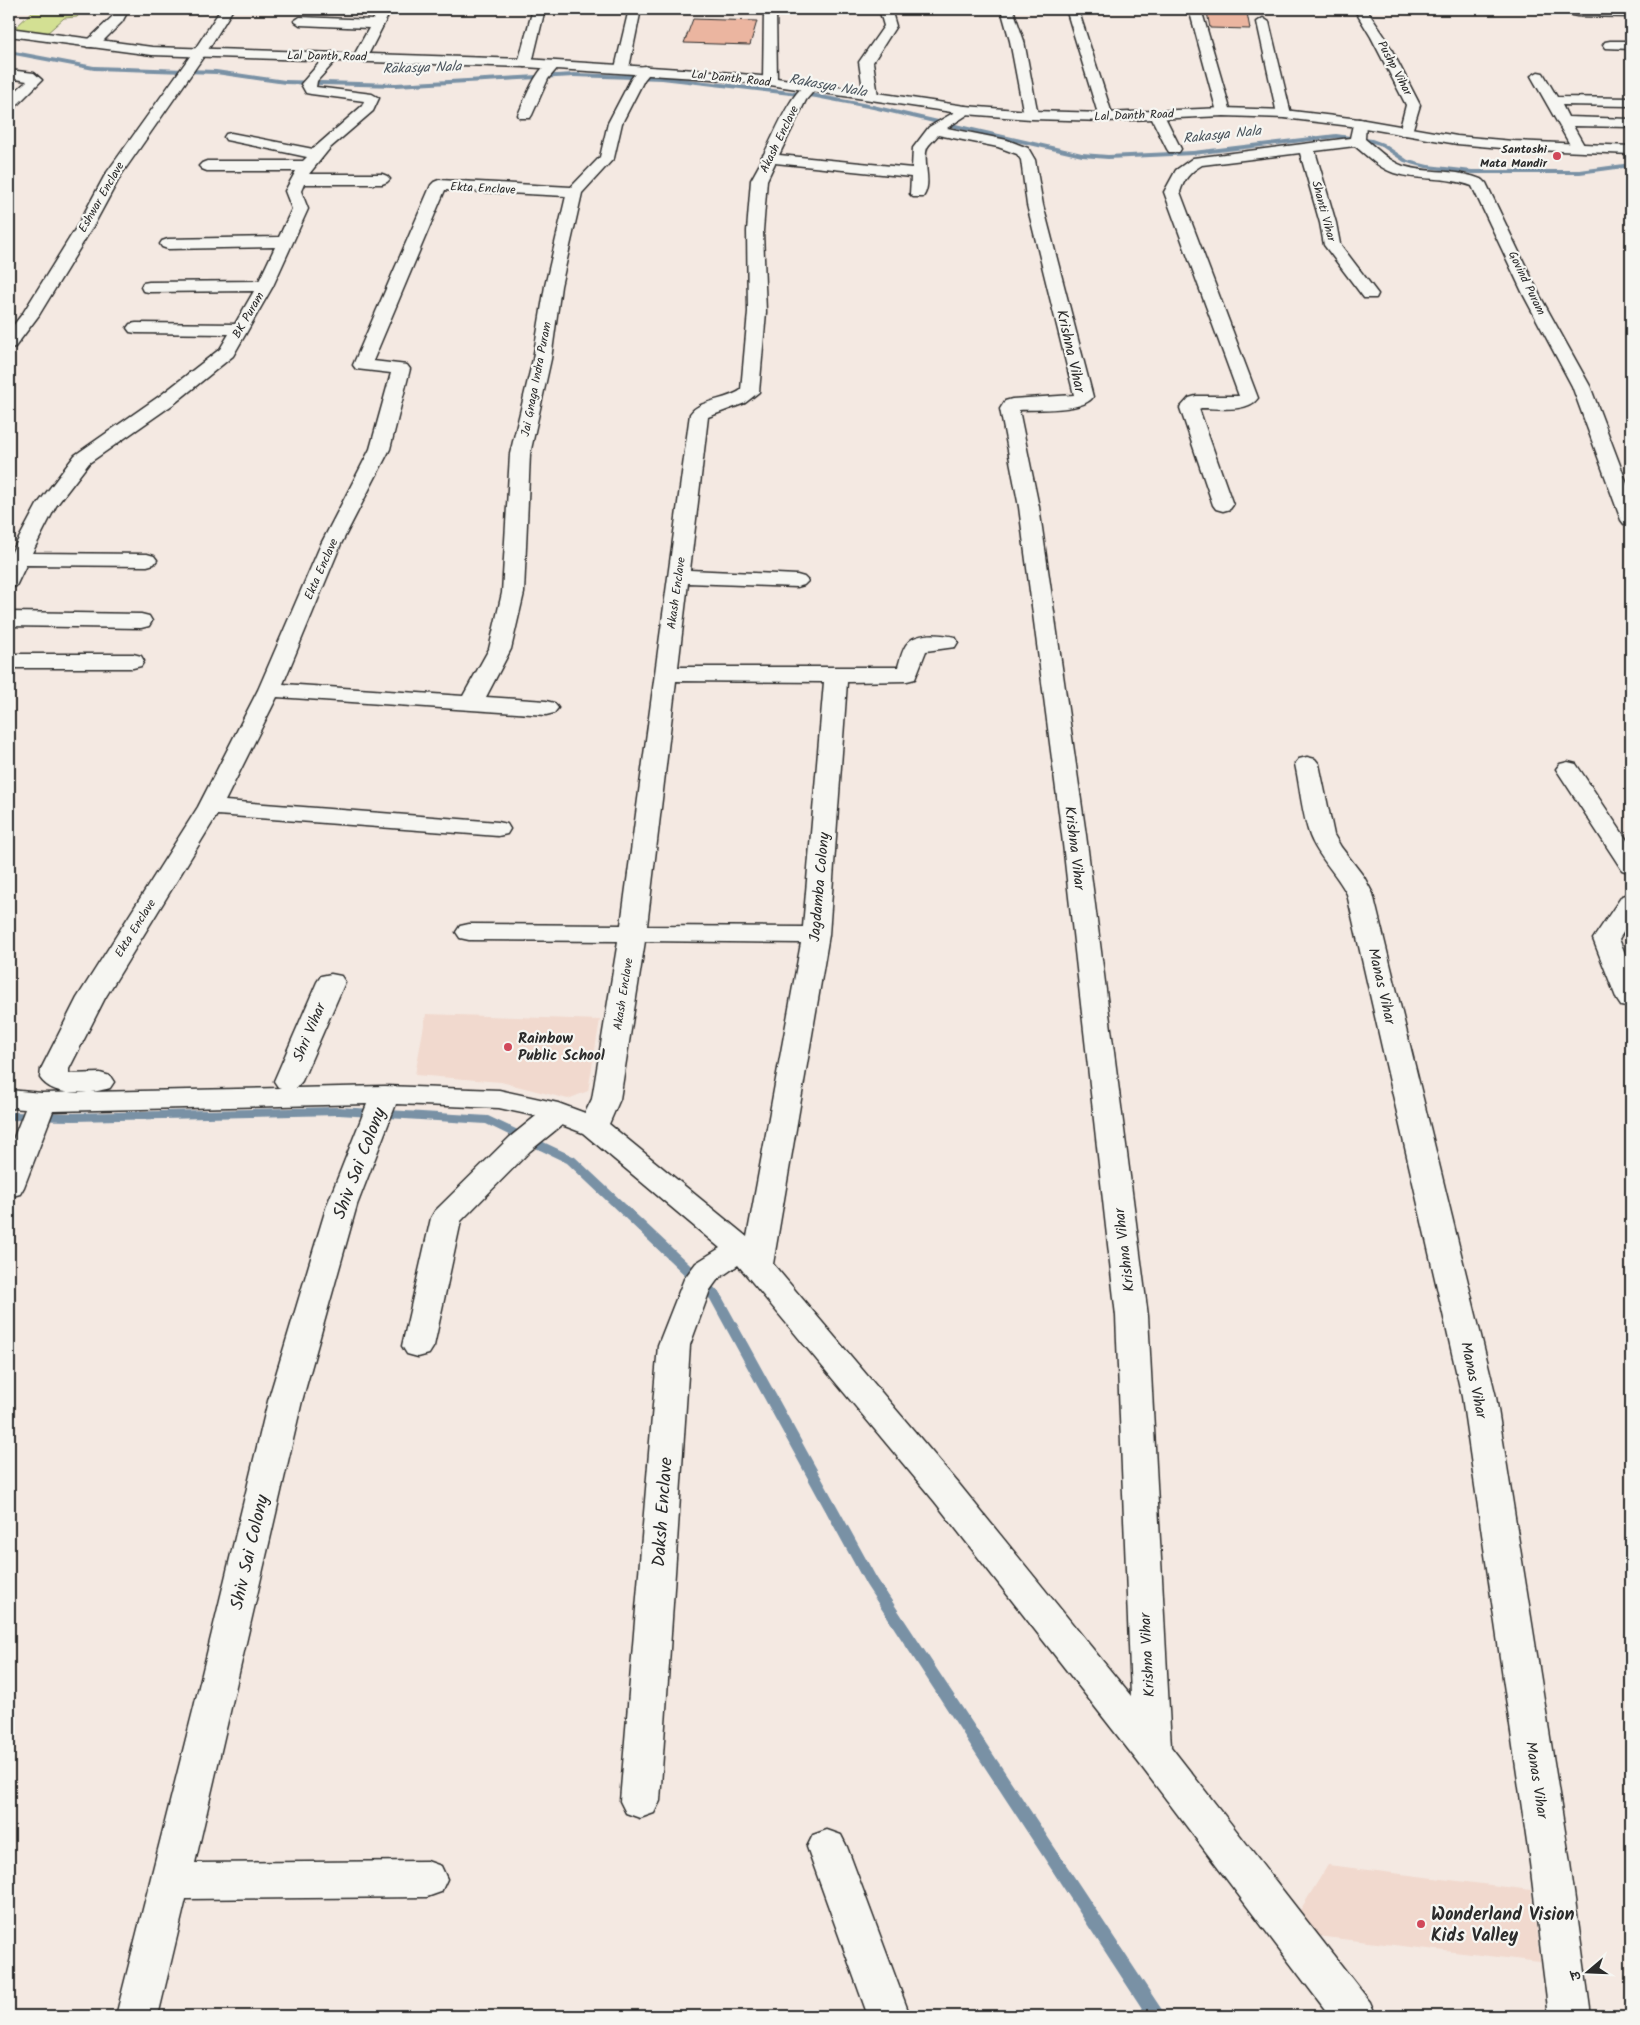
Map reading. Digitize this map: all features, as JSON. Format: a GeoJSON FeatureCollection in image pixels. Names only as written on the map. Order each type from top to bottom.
{"type":"FeatureCollection","features":[{"type":"Feature","properties":{"kind":"street"},"geometry":{"type":"LineString","coordinates":[[92,44],[117,19],[124,9]]}},
{"type":"Feature","properties":{"kind":"street","name":"Eshwar Enclave"},"geometry":{"type":"LineString","coordinates":[[9,343],[30,315],[86,223],[112,175],[199,54],[227,9]]}},
{"type":"Feature","properties":{"kind":"street"},"geometry":{"type":"LineString","coordinates":[[360,57],[379,24],[385,9]]}},
{"type":"Feature","properties":{"kind":"street"},"geometry":{"type":"LineString","coordinates":[[525,63],[539,9]]}},
{"type":"Feature","properties":{"kind":"street"},"geometry":{"type":"LineString","coordinates":[[622,68],[635,9]]}},
{"type":"Feature","properties":{"kind":"street"},"geometry":{"type":"LineString","coordinates":[[770,9],[770,81]]}},
{"type":"Feature","properties":{"kind":"street"},"geometry":{"type":"LineString","coordinates":[[871,96],[866,62],[890,26],[885,9]]}},
{"type":"Feature","properties":{"kind":"street"},"geometry":{"type":"LineString","coordinates":[[1007,9],[1017,41],[1031,115]]}},
{"type":"Feature","properties":{"kind":"street"},"geometry":{"type":"LineString","coordinates":[[1072,9],[1106,117]]}},
{"type":"Feature","properties":{"kind":"street"},"geometry":{"type":"LineString","coordinates":[[1195,9],[1224,112]]}},
{"type":"Feature","properties":{"kind":"street","name":"Pushp Vihar"},"geometry":{"type":"LineString","coordinates":[[1360,9],[1378,37],[1413,106],[1406,132]]}},
{"type":"Feature","properties":{"kind":"street"},"geometry":{"type":"LineString","coordinates":[[1577,12],[1631,13]]}},
{"type":"Feature","properties":{"kind":"street"},"geometry":{"type":"LineString","coordinates":[[300,21],[379,24]]}},
{"type":"Feature","properties":{"kind":"street"},"geometry":{"type":"LineString","coordinates":[[1263,22],[1284,114]]}},
{"type":"Feature","properties":{"kind":"street","name":"Lal Danth Road"},"geometry":{"type":"LineString","coordinates":[[9,32],[92,44],[199,54],[333,56],[525,63],[546,73],[622,68],[641,74],[770,81],[805,92],[871,96],[965,110],[1031,115],[1106,117],[1224,112],[1284,114],[1358,133],[1406,132],[1457,140],[1631,150]]}},
{"type":"Feature","properties":{"kind":"street"},"geometry":{"type":"LineString","coordinates":[[1610,45],[1631,45]]}},
{"type":"Feature","properties":{"kind":"street"},"geometry":{"type":"LineString","coordinates":[[207,166],[307,166],[368,108],[372,98],[311,90],[310,82],[333,56]]}},
{"type":"Feature","properties":{"kind":"street"},"geometry":{"type":"LineString","coordinates":[[525,115],[546,73]]}},
{"type":"Feature","properties":{"kind":"street"},"geometry":{"type":"LineString","coordinates":[[9,74],[29,76],[35,80],[9,105]]}},
{"type":"Feature","properties":{"kind":"street"},"geometry":{"type":"LineString","coordinates":[[575,192],[607,158],[615,123],[641,74]]}},
{"type":"Feature","properties":{"kind":"street"},"geometry":{"type":"LineString","coordinates":[[1538,76],[1578,147]]}},
{"type":"Feature","properties":{"kind":"street","name":"Akash Enclave"},"geometry":{"type":"LineString","coordinates":[[593,1126],[606,1099],[633,933],[699,414],[709,408],[742,399],[750,392],[757,312],[756,222],[759,180],[768,158],[805,92]]}},
{"type":"Feature","properties":{"kind":"street"},"geometry":{"type":"LineString","coordinates":[[1553,101],[1631,102]]}},
{"type":"Feature","properties":{"kind":"street"},"geometry":{"type":"LineString","coordinates":[[918,194],[920,148],[939,126],[965,110]]}},
{"type":"Feature","properties":{"kind":"street"},"geometry":{"type":"LineString","coordinates":[[1157,115],[1174,150]]}},
{"type":"Feature","properties":{"kind":"street"},"geometry":{"type":"LineString","coordinates":[[1563,121],[1631,123]]}},
{"type":"Feature","properties":{"kind":"street","name":"Krishna Vihar"},"geometry":{"type":"LineString","coordinates":[[939,126],[1002,143],[1023,151],[1028,160],[1035,205],[1084,397],[1077,401],[1012,405],[1009,409],[1029,507],[1075,845],[1132,1316],[1152,1751]]}},
{"type":"Feature","properties":{"kind":"street"},"geometry":{"type":"LineString","coordinates":[[1223,505],[1189,408],[1196,402],[1240,402],[1249,398],[1172,192],[1178,176],[1187,167],[1198,161],[1306,147],[1358,133]]}},
{"type":"Feature","properties":{"kind":"street","name":"Govind Puram"},"geometry":{"type":"LineString","coordinates":[[1358,133],[1389,165],[1399,170],[1427,175],[1462,177],[1478,183],[1532,296],[1581,386],[1631,520]]}},
{"type":"Feature","properties":{"kind":"street"},"geometry":{"type":"LineString","coordinates":[[231,137],[307,166],[382,180]]}},
{"type":"Feature","properties":{"kind":"street","name":"Shanti Vihar"},"geometry":{"type":"LineString","coordinates":[[1306,147],[1328,223],[1332,246],[1370,294]]}},
{"type":"Feature","properties":{"kind":"street"},"geometry":{"type":"LineString","coordinates":[[768,158],[920,173]]}},
{"type":"Feature","properties":{"kind":"street","name":"BK Puram"},"geometry":{"type":"LineString","coordinates":[[9,582],[18,559],[47,505],[82,459],[168,399],[227,352],[265,286],[300,209],[293,191],[307,166]]}},
{"type":"Feature","properties":{"kind":"street","name":"Ekta Enclave"},"geometry":{"type":"LineString","coordinates":[[44,1106],[54,1078],[55,1069],[91,998],[210,807],[269,690],[331,544],[380,449],[401,369],[362,364],[439,186],[575,192]]}},
{"type":"Feature","properties":{"kind":"street","name":"Jai Gnaga Indra Puram"},"geometry":{"type":"LineString","coordinates":[[471,703],[500,649],[513,593],[520,454],[542,359],[553,286],[575,192]]}},
{"type":"Feature","properties":{"kind":"street"},"geometry":{"type":"LineString","coordinates":[[168,244],[284,242]]}},
{"type":"Feature","properties":{"kind":"street"},"geometry":{"type":"LineString","coordinates":[[149,287],[265,286]]}},
{"type":"Feature","properties":{"kind":"street"},"geometry":{"type":"LineString","coordinates":[[136,328],[240,329]]}},
{"type":"Feature","properties":{"kind":"street"},"geometry":{"type":"LineString","coordinates":[[18,559],[147,560]]}},
{"type":"Feature","properties":{"kind":"street"},"geometry":{"type":"LineString","coordinates":[[678,576],[797,581]]}},
{"type":"Feature","properties":{"kind":"street"},"geometry":{"type":"LineString","coordinates":[[9,618],[141,621]]}},
{"type":"Feature","properties":{"kind":"street"},"geometry":{"type":"LineString","coordinates":[[665,674],[908,674],[916,647],[925,642],[947,642]]}},
{"type":"Feature","properties":{"kind":"street"},"geometry":{"type":"LineString","coordinates":[[9,661],[133,661]]}},
{"type":"Feature","properties":{"kind":"street","name":"Jagdamba Colony"},"geometry":{"type":"LineString","coordinates":[[749,1258],[816,935],[836,675]]}},
{"type":"Feature","properties":{"kind":"street"},"geometry":{"type":"LineString","coordinates":[[269,690],[546,708]]}},
{"type":"Feature","properties":{"kind":"street","name":"Manas Vihar"},"geometry":{"type":"LineString","coordinates":[[1307,764],[1322,835],[1329,849],[1351,877],[1360,894],[1479,1397],[1548,1854],[1570,2016]]}},
{"type":"Feature","properties":{"kind":"street"},"geometry":{"type":"LineString","coordinates":[[1568,769],[1631,865]]}},
{"type":"Feature","properties":{"kind":"street"},"geometry":{"type":"LineString","coordinates":[[210,807],[498,829]]}},
{"type":"Feature","properties":{"kind":"street"},"geometry":{"type":"LineString","coordinates":[[1631,901],[1606,939],[1631,1000]]}},
{"type":"Feature","properties":{"kind":"street"},"geometry":{"type":"LineString","coordinates":[[469,932],[816,935]]}},
{"type":"Feature","properties":{"kind":"street","name":"Shri Vihar"},"geometry":{"type":"LineString","coordinates":[[288,1081],[331,982]]}},
{"type":"Feature","properties":{"kind":"street"},"geometry":{"type":"LineString","coordinates":[[44,1106],[288,1081],[378,1082],[422,1097]]}},
{"type":"Feature","properties":{"kind":"street"},"geometry":{"type":"LineString","coordinates":[[9,1099],[44,1106],[381,1106],[422,1097],[499,1099],[548,1109],[538,1130],[446,1218],[418,1346]]}},
{"type":"Feature","properties":{"kind":"street"},"geometry":{"type":"LineString","coordinates":[[9,1187],[44,1106]]}},
{"type":"Feature","properties":{"kind":"street","name":"Shiv Sai Colony"},"geometry":{"type":"LineString","coordinates":[[137,2016],[213,1708],[285,1401],[342,1204],[381,1106]]}},
{"type":"Feature","properties":{"kind":"street"},"geometry":{"type":"LineString","coordinates":[[538,1130],[593,1126],[749,1258],[947,1493],[1152,1751],[1355,2016]]}},
{"type":"Feature","properties":{"kind":"street","name":"Daksh Enclave"},"geometry":{"type":"LineString","coordinates":[[640,1801],[674,1345],[701,1279],[749,1258]]}},
{"type":"Feature","properties":{"kind":"street"},"geometry":{"type":"LineString","coordinates":[[827,1847],[889,2016]]}},
{"type":"Feature","properties":{"kind":"street"},"geometry":{"type":"LineString","coordinates":[[170,1881],[427,1879]]}},
{"type":"Feature","properties":{"kind":"shaded area","name":"Rainbow Public School"},"geometry":{"type":"Polygon","coordinates":[[[426,1014],[600,1020],[588,1091],[568,1099],[501,1082],[415,1075],[426,1014]]]}},
{"type":"Feature","properties":{"kind":"shaded area","name":"Wonderland Vision Kids Valley"},"geometry":{"type":"Polygon","coordinates":[[[1328,1865],[1531,1890],[1540,1962],[1316,1936],[1299,1912],[1328,1865]]]}},
{"type":"Feature","properties":{"kind":"green space"},"geometry":{"type":"Polygon","coordinates":[[[35,9],[83,9],[77,17],[64,18],[46,34],[14,29],[35,9]]]}},
{"type":"Feature","properties":{"kind":"building"},"geometry":{"type":"Polygon","coordinates":[[[1207,12],[1247,13],[1250,29],[1210,28],[1207,12]]]}},
{"type":"Feature","properties":{"kind":"building"},"geometry":{"type":"Polygon","coordinates":[[[693,19],[757,21],[750,45],[684,43],[693,19]]]}},
{"type":"Feature","properties":{"kind":"waterway","name":"Rakasya Nala"},"geometry":{"type":"LineString","coordinates":[[9,52],[94,68],[216,72],[285,82],[396,85],[574,75],[662,78],[816,96],[873,107],[1082,155],[1108,157],[1193,153],[1336,136],[1370,140],[1381,144],[1406,161],[1428,167],[1472,172],[1580,172],[1631,165]]}},
{"type":"Feature","properties":{"kind":"waterway"},"geometry":{"type":"LineString","coordinates":[[9,1116],[74,1117],[339,1111],[488,1120],[571,1160],[715,1296],[871,1581],[1157,2016]]}},
{"type":"Feature","properties":{"kind":"place","name":"Santoshi Mata Mandir"},"geometry":{"type":"Point","coordinates":[1557,156]}},
{"type":"Feature","properties":{"kind":"place","name":"Rainbow Public School"},"geometry":{"type":"Point","coordinates":[508,1047]}},
{"type":"Feature","properties":{"kind":"place","name":"Wonderland Vision Kids Valley"},"geometry":{"type":"Point","coordinates":[1421,1924]}}]}
